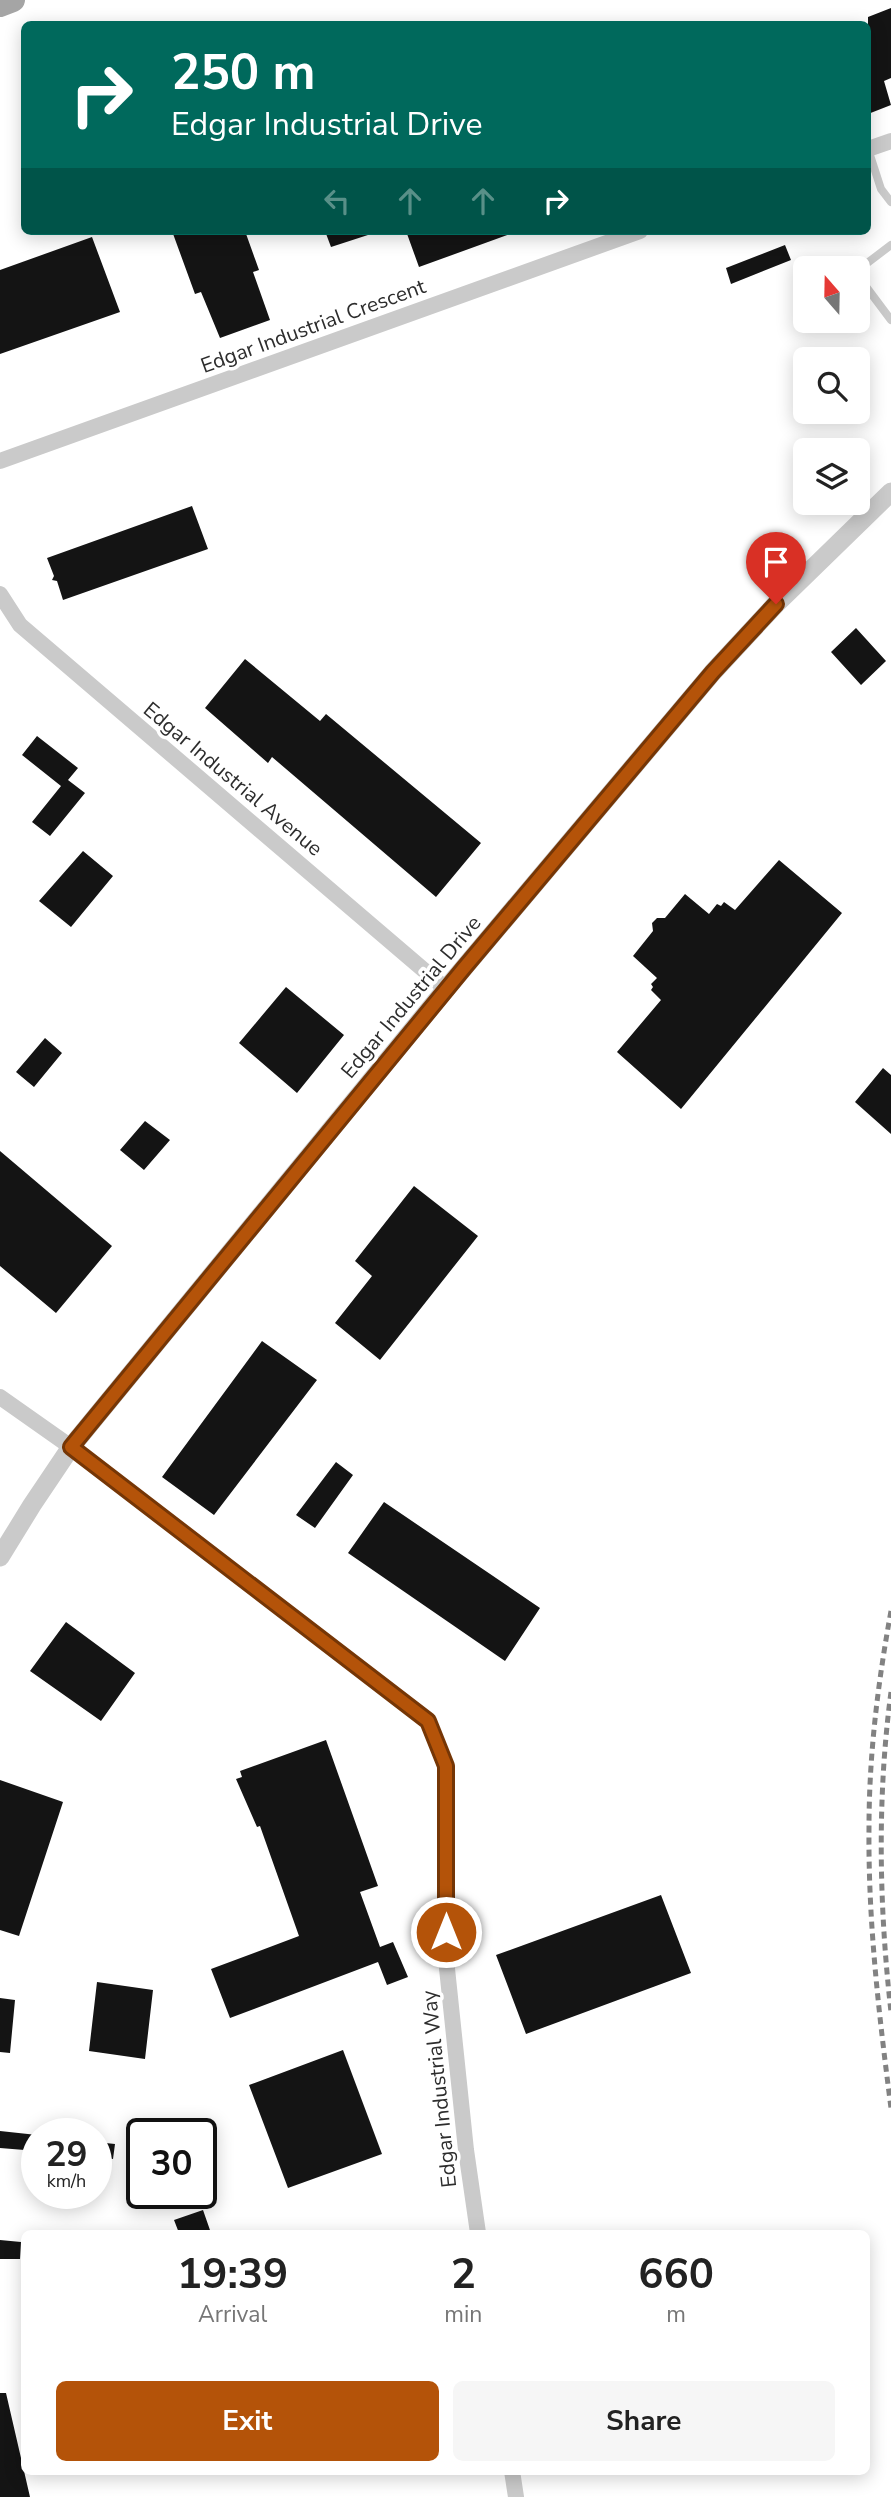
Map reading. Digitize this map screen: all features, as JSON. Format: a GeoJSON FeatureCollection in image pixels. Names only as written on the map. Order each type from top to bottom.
{"type":"FeatureCollection","features":[{"type":"Feature","properties":{"kind":"main road"},"geometry":{"type":"LineString","coordinates":[[0,5],[13,0]]}},
{"type":"Feature","properties":{"kind":"street"},"geometry":{"type":"LineString","coordinates":[[871,148],[891,141]]}},
{"type":"Feature","properties":{"kind":"street","name":"Edgar Industrial Crescent"},"geometry":{"type":"LineString","coordinates":[[0,461],[629,235]]}},
{"type":"Feature","properties":{"kind":"street","name":"Edgar Industrial Drive"},"geometry":{"type":"LineString","coordinates":[[0,1558],[71,1447],[446,989],[713,672],[776,604],[891,492]]}},
{"type":"Feature","properties":{"kind":"street","name":"Edgar Industrial Avenue"},"geometry":{"type":"LineString","coordinates":[[0,594],[20,625],[446,989]]}},
{"type":"Feature","properties":{"kind":"street","name":"Edgar Industrial Way"},"geometry":{"type":"LineString","coordinates":[[0,1397],[71,1447],[428,1721],[446,1766],[446,1959],[466,2150],[478,2230]]}},
{"type":"Feature","properties":{"kind":"street"},"geometry":{"type":"LineString","coordinates":[[513,2475],[516,2497]]}},
{"type":"Feature","properties":{"kind":"lane"},"geometry":{"type":"LineString","coordinates":[[871,158],[881,190],[891,202]]}},
{"type":"Feature","properties":{"kind":"lane"},"geometry":{"type":"LineString","coordinates":[[870,261],[891,245]]}},
{"type":"Feature","properties":{"kind":"lane"},"geometry":{"type":"LineString","coordinates":[[870,292],[891,320]]}},
{"type":"Feature","properties":{"kind":"building"},"geometry":{"type":"Polygon","coordinates":[[[891,8],[891,78],[884,81],[891,105],[871,113],[871,21],[868,21],[868,17],[891,8]]]}},
{"type":"Feature","properties":{"kind":"building"},"geometry":{"type":"Polygon","coordinates":[[[173,235],[246,235],[259,270],[253,272],[270,320],[220,338],[201,292],[195,294],[173,235]]]}},
{"type":"Feature","properties":{"kind":"building"},"geometry":{"type":"Polygon","coordinates":[[[326,235],[368,235],[331,247],[326,235]]]}},
{"type":"Feature","properties":{"kind":"building"},"geometry":{"type":"Polygon","coordinates":[[[407,235],[507,235],[419,267],[407,235]]]}},
{"type":"Feature","properties":{"kind":"building"},"geometry":{"type":"Polygon","coordinates":[[[92,237],[120,312],[0,354],[0,270],[92,237]]]}},
{"type":"Feature","properties":{"kind":"building"},"geometry":{"type":"Polygon","coordinates":[[[785,245],[791,260],[731,284],[726,268],[785,245]]]}},
{"type":"Feature","properties":{"kind":"building"},"geometry":{"type":"Polygon","coordinates":[[[192,506],[208,549],[63,600],[57,581],[52,580],[54,576],[47,558],[192,506]]]}},
{"type":"Feature","properties":{"kind":"building"},"geometry":{"type":"Polygon","coordinates":[[[856,628],[886,661],[861,685],[831,652],[856,628]]]}},
{"type":"Feature","properties":{"kind":"building"},"geometry":{"type":"Polygon","coordinates":[[[245,659],[320,721],[326,714],[481,843],[436,897],[272,757],[268,763],[205,708],[245,659]]]}},
{"type":"Feature","properties":{"kind":"building"},"geometry":{"type":"Polygon","coordinates":[[[37,736],[78,768],[68,780],[85,793],[50,836],[32,822],[61,786],[22,755],[37,736]]]}},
{"type":"Feature","properties":{"kind":"building"},"geometry":{"type":"Polygon","coordinates":[[[83,851],[113,876],[71,927],[39,901],[83,851]]]}},
{"type":"Feature","properties":{"kind":"building"},"geometry":{"type":"Polygon","coordinates":[[[779,860],[842,913],[681,1109],[617,1052],[661,1000],[651,990],[651,984],[657,978],[633,956],[653,931],[652,923],[657,918],[665,918],[685,894],[709,914],[717,904],[721,906],[724,902],[735,910],[779,860]]]}},
{"type":"Feature","properties":{"kind":"building"},"geometry":{"type":"Polygon","coordinates":[[[286,987],[344,1035],[297,1093],[239,1043],[286,987]]]}},
{"type":"Feature","properties":{"kind":"building"},"geometry":{"type":"Polygon","coordinates":[[[45,1038],[62,1053],[34,1087],[16,1072],[45,1038]]]}},
{"type":"Feature","properties":{"kind":"building"},"geometry":{"type":"Polygon","coordinates":[[[883,1068],[891,1075],[891,1134],[855,1102],[883,1068]]]}},
{"type":"Feature","properties":{"kind":"building"},"geometry":{"type":"Polygon","coordinates":[[[145,1121],[170,1140],[144,1170],[120,1150],[145,1121]]]}},
{"type":"Feature","properties":{"kind":"building"},"geometry":{"type":"Polygon","coordinates":[[[0,1151],[112,1246],[56,1313],[0,1266],[0,1151]]]}},
{"type":"Feature","properties":{"kind":"building"},"geometry":{"type":"Polygon","coordinates":[[[414,1186],[478,1236],[380,1360],[335,1323],[372,1276],[355,1261],[414,1186]]]}},
{"type":"Feature","properties":{"kind":"building"},"geometry":{"type":"Polygon","coordinates":[[[262,1341],[317,1380],[214,1515],[162,1477],[262,1341]]]}},
{"type":"Feature","properties":{"kind":"building"},"geometry":{"type":"Polygon","coordinates":[[[336,1462],[353,1475],[315,1528],[296,1515],[336,1462]]]}},
{"type":"Feature","properties":{"kind":"building"},"geometry":{"type":"Polygon","coordinates":[[[384,1502],[540,1608],[505,1661],[348,1553],[384,1502]]]}},
{"type":"Feature","properties":{"kind":"building"},"geometry":{"type":"Polygon","coordinates":[[[66,1622],[135,1673],[101,1721],[30,1671],[66,1622]]]}},
{"type":"Feature","properties":{"kind":"building"},"geometry":{"type":"Polygon","coordinates":[[[326,1740],[378,1886],[360,1892],[380,1947],[393,1942],[408,1977],[387,1985],[378,1962],[230,2018],[211,1969],[299,1936],[260,1826],[257,1827],[236,1779],[242,1777],[240,1771],[326,1740]]]}},
{"type":"Feature","properties":{"kind":"building"},"geometry":{"type":"Polygon","coordinates":[[[0,1780],[63,1802],[19,1936],[0,1930],[0,1780]]]}},
{"type":"Feature","properties":{"kind":"building"},"geometry":{"type":"Polygon","coordinates":[[[661,1895],[691,1973],[526,2034],[496,1955],[661,1895]]]}},
{"type":"Feature","properties":{"kind":"building"},"geometry":{"type":"Polygon","coordinates":[[[97,1982],[153,1990],[145,2059],[89,2051],[97,1982]]]}},
{"type":"Feature","properties":{"kind":"building"},"geometry":{"type":"Polygon","coordinates":[[[0,1998],[15,2000],[10,2053],[0,2052],[0,1998]]]}},
{"type":"Feature","properties":{"kind":"building"},"geometry":{"type":"Polygon","coordinates":[[[343,2050],[382,2154],[288,2188],[249,2085],[343,2050]]]}},
{"type":"Feature","properties":{"kind":"building"},"geometry":{"type":"Polygon","coordinates":[[[0,2131],[21,2133],[21,2150],[0,2148],[0,2131]]]}},
{"type":"Feature","properties":{"kind":"building"},"geometry":{"type":"Polygon","coordinates":[[[203,2210],[210,2230],[178,2230],[174,2220],[203,2210]]]}},
{"type":"Feature","properties":{"kind":"building"},"geometry":{"type":"Polygon","coordinates":[[[0,2240],[21,2242],[20,2259],[0,2259],[0,2240]]]}},
{"type":"Feature","properties":{"kind":"building"},"geometry":{"type":"Polygon","coordinates":[[[0,2393],[6,2393],[21,2458],[21,2475],[25,2475],[30,2497],[0,2497],[0,2393]]]}},
{"type":"Feature","properties":{"kind":"railway"},"geometry":{"type":"LineString","coordinates":[[891,1611],[875,1719],[869,1827],[872,1933],[891,2108]]}},
{"type":"Feature","properties":{"kind":"railway"},"geometry":{"type":"LineString","coordinates":[[891,1692],[883,1771],[881,1852],[891,2012]]}},
{"type":"Feature","properties":{"kind":"route"},"geometry":{"type":"LineString","coordinates":[[446,1932],[446,1766],[428,1721],[71,1447],[464,968],[713,672],[776,604]]}}]}
